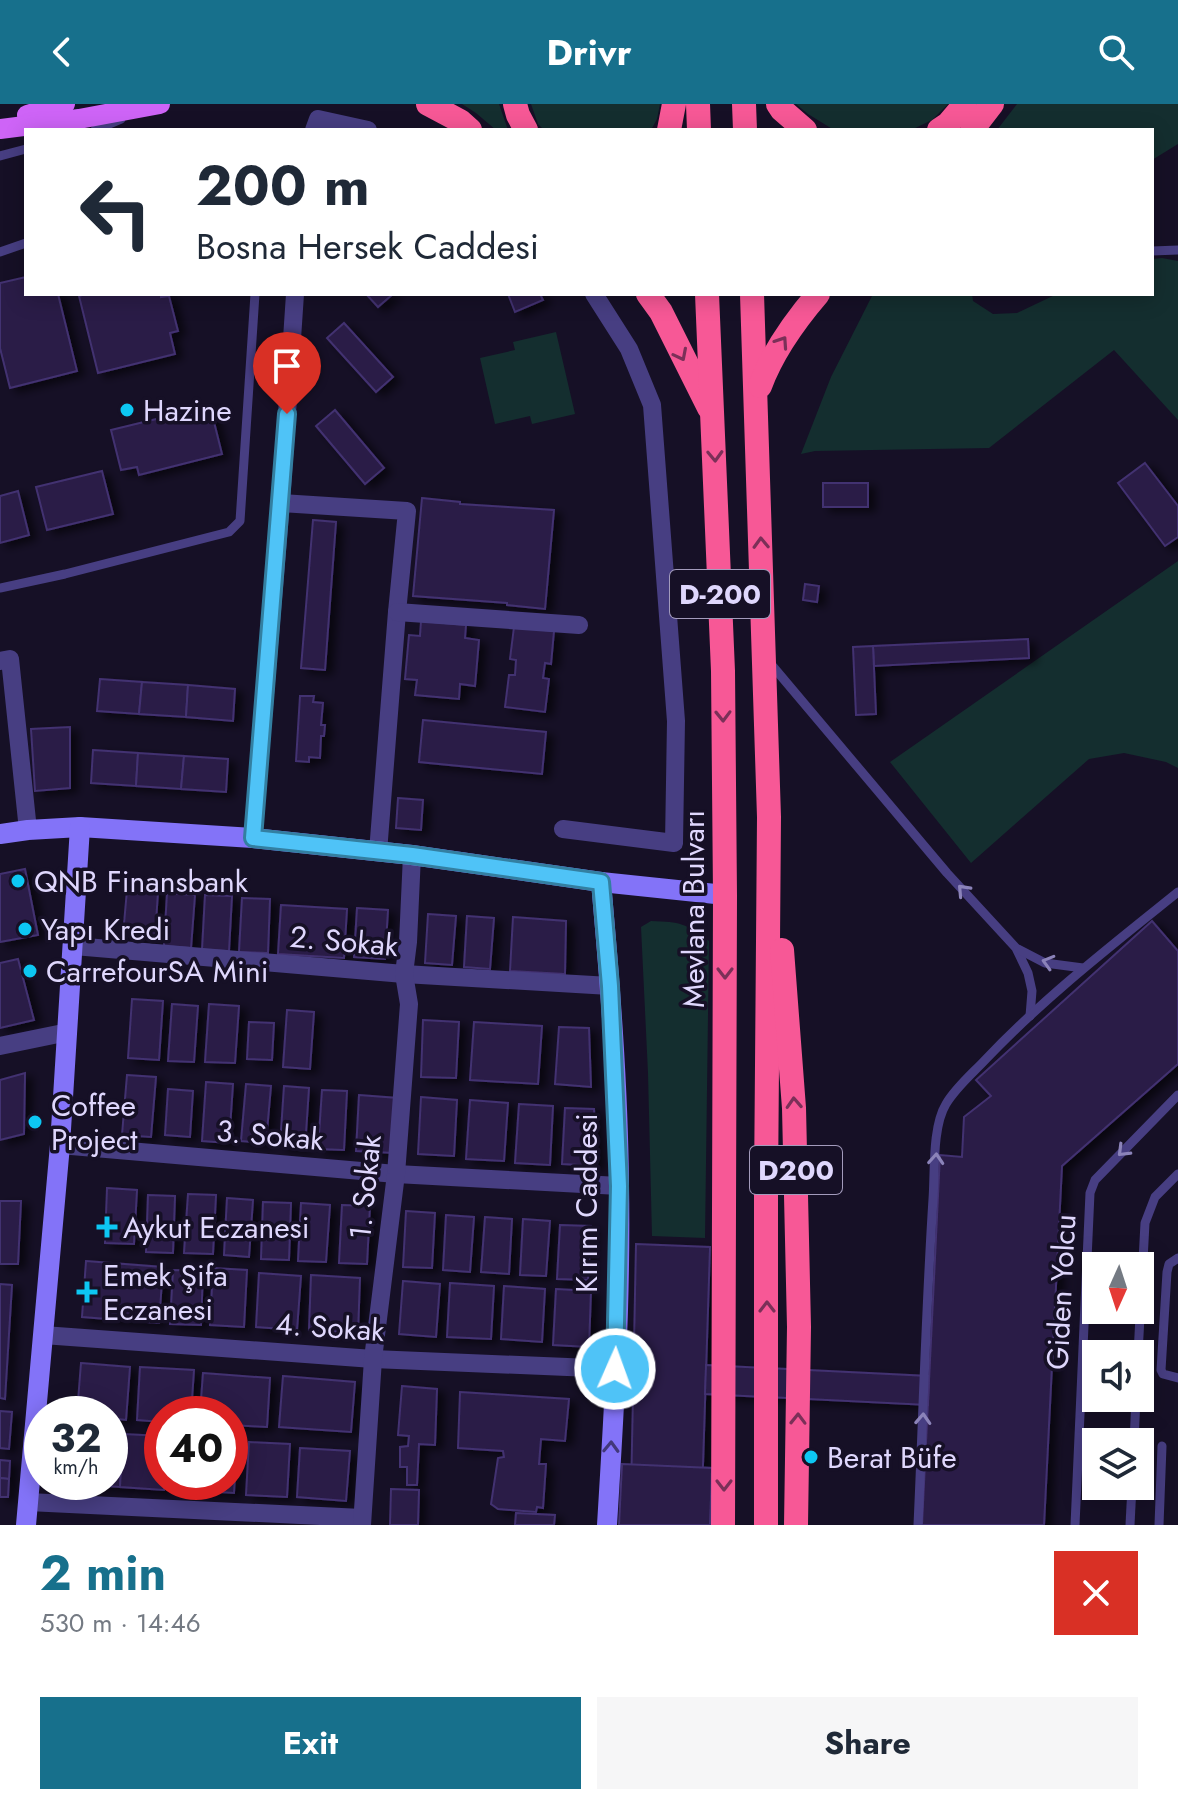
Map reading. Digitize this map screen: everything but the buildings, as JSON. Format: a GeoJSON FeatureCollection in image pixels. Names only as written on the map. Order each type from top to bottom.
{"type":"FeatureCollection","features":[{"type":"Feature","properties":{"kind":"highway"},"geometry":{"type":"LineString","coordinates":[[428,104],[468,128]]}},
{"type":"Feature","properties":{"kind":"highway"},"geometry":{"type":"LineString","coordinates":[[515,104],[525,128]]}},
{"type":"Feature","properties":{"kind":"highway"},"geometry":{"type":"LineString","coordinates":[[669,128],[674,104]]}},
{"type":"Feature","properties":{"kind":"highway"},"geometry":{"type":"LineString","coordinates":[[698,104],[699,128]]}},
{"type":"Feature","properties":{"kind":"highway"},"geometry":{"type":"LineString","coordinates":[[744,104],[745,128]]}},
{"type":"Feature","properties":{"kind":"highway"},"geometry":{"type":"LineString","coordinates":[[778,104],[801,128]]}},
{"type":"Feature","properties":{"kind":"highway"},"geometry":{"type":"LineString","coordinates":[[942,128],[965,104]]}},
{"type":"Feature","properties":{"kind":"highway"},"geometry":{"type":"LineString","coordinates":[[974,128],[992,104]]}},
{"type":"Feature","properties":{"kind":"highway"},"geometry":{"type":"LineString","coordinates":[[649,296],[661,312],[713,416]]}},
{"type":"Feature","properties":{"kind":"highway","name":"Mevlana Bulvarı"},"geometry":{"type":"LineString","coordinates":[[707,296],[723,671],[723,1525]]}},
{"type":"Feature","properties":{"kind":"highway"},"geometry":{"type":"LineString","coordinates":[[752,296],[756,396]]}},
{"type":"Feature","properties":{"kind":"highway","name":"D-200"},"geometry":{"type":"LineString","coordinates":[[769,817],[756,396],[768,363],[816,296]]}},
{"type":"Feature","properties":{"kind":"highway"},"geometry":{"type":"LineString","coordinates":[[766,1525],[769,817]]}},
{"type":"Feature","properties":{"kind":"highway","name":"D200"},"geometry":{"type":"LineString","coordinates":[[769,817],[794,1108],[799,1327],[796,1523]]}},
{"type":"Feature","properties":{"kind":"main road"},"geometry":{"type":"LineString","coordinates":[[0,126],[65,104]]}},
{"type":"Feature","properties":{"kind":"main road"},"geometry":{"type":"LineString","coordinates":[[0,126],[79,119],[156,105]]}},
{"type":"Feature","properties":{"kind":"street"},"geometry":{"type":"LineString","coordinates":[[315,128],[318,119],[359,128]]}},
{"type":"Feature","properties":{"kind":"street"},"geometry":{"type":"LineString","coordinates":[[253,838],[295,296]]}},
{"type":"Feature","properties":{"kind":"street"},"geometry":{"type":"LineString","coordinates":[[563,829],[674,843],[676,721],[652,405],[629,349],[595,296]]}},
{"type":"Feature","properties":{"kind":"street"},"geometry":{"type":"LineString","coordinates":[[281,503],[407,511],[378,852]]}},
{"type":"Feature","properties":{"kind":"street"},"geometry":{"type":"LineString","coordinates":[[397,612],[579,625]]}},
{"type":"Feature","properties":{"kind":"street"},"geometry":{"type":"LineString","coordinates":[[0,661],[10,659],[28,830]]}},
{"type":"Feature","properties":{"kind":"street"},"geometry":{"type":"LineString","coordinates":[[0,834],[80,827],[253,838],[725,895]]}},
{"type":"Feature","properties":{"kind":"street"},"geometry":{"type":"LineString","coordinates":[[26,1525],[60,1145],[80,827]]}},
{"type":"Feature","properties":{"kind":"street","name":"1. Sokak"},"geometry":{"type":"LineString","coordinates":[[362,1521],[373,1359],[396,1174],[409,1004],[404,974],[412,855]]}},
{"type":"Feature","properties":{"kind":"street","name":"Kırım Caddesi"},"geometry":{"type":"LineString","coordinates":[[601,882],[610,986],[619,1186],[615,1369],[607,1525]]}},
{"type":"Feature","properties":{"kind":"street","name":"2. Sokak"},"geometry":{"type":"LineString","coordinates":[[74,946],[404,974],[610,986]]}},
{"type":"Feature","properties":{"kind":"street"},"geometry":{"type":"LineString","coordinates":[[0,1046],[68,1032]]}},
{"type":"Feature","properties":{"kind":"street","name":"3. Sokak"},"geometry":{"type":"LineString","coordinates":[[60,1145],[396,1174],[619,1186]]}},
{"type":"Feature","properties":{"kind":"street","name":"4. Sokak"},"geometry":{"type":"LineString","coordinates":[[43,1335],[373,1359],[615,1369]]}},
{"type":"Feature","properties":{"kind":"street"},"geometry":{"type":"LineString","coordinates":[[28,1502],[362,1521]]}},
{"type":"Feature","properties":{"kind":"lane"},"geometry":{"type":"LineString","coordinates":[[100,128],[156,105]]}},
{"type":"Feature","properties":{"kind":"lane"},"geometry":{"type":"LineString","coordinates":[[0,156],[24,150]]}},
{"type":"Feature","properties":{"kind":"lane"},"geometry":{"type":"LineString","coordinates":[[0,252],[24,244]]}},
{"type":"Feature","properties":{"kind":"lane"},"geometry":{"type":"LineString","coordinates":[[1154,251],[1178,250]]}},
{"type":"Feature","properties":{"kind":"lane"},"geometry":{"type":"LineString","coordinates":[[0,588],[229,532],[240,521],[255,296]]}},
{"type":"Feature","properties":{"kind":"lane"},"geometry":{"type":"LineString","coordinates":[[765,658],[947,873],[1016,948],[1028,973],[1032,991],[1030,1016]]}},
{"type":"Feature","properties":{"kind":"lane"},"geometry":{"type":"LineString","coordinates":[[918,1525],[939,1120],[947,1102],[1000,1044],[1083,968],[1178,892]]}},
{"type":"Feature","properties":{"kind":"lane"},"geometry":{"type":"LineString","coordinates":[[1016,948],[1045,963],[1083,968]]}},
{"type":"Feature","properties":{"kind":"lane","name":"Giden Yolcu"},"geometry":{"type":"LineString","coordinates":[[1075,1525],[1090,1193],[1095,1180],[1178,1095]]}},
{"type":"Feature","properties":{"kind":"lane"},"geometry":{"type":"LineString","coordinates":[[1139,1340],[1145,1223],[1155,1197],[1178,1174]]}},
{"type":"Feature","properties":{"kind":"lane"},"geometry":{"type":"LineString","coordinates":[[1178,1258],[1169,1264],[1167,1272],[1161,1370],[1163,1374],[1178,1378]]}},
{"type":"Feature","properties":{"kind":"lane"},"geometry":{"type":"LineString","coordinates":[[1159,1525],[1162,1446]]}},
{"type":"Feature","properties":{"kind":"lane"},"geometry":{"type":"LineString","coordinates":[[1130,1525],[1131,1500]]}},
{"type":"Feature","properties":{"kind":"green space"},"geometry":{"type":"Polygon","coordinates":[[[462,104],[499,104],[507,128],[494,128],[462,104]]]}},
{"type":"Feature","properties":{"kind":"green space"},"geometry":{"type":"Polygon","coordinates":[[[531,104],[660,104],[652,128],[542,128],[531,104]]]}},
{"type":"Feature","properties":{"kind":"green space"},"geometry":{"type":"Polygon","coordinates":[[[796,104],[948,104],[932,120],[915,128],[831,128],[796,104]]]}},
{"type":"Feature","properties":{"kind":"green space"},"geometry":{"type":"Polygon","coordinates":[[[1017,104],[1178,104],[1178,144],[1154,159],[1154,128],[999,128],[1017,104]]]}},
{"type":"Feature","properties":{"kind":"green space"},"geometry":{"type":"Polygon","coordinates":[[[1154,259],[1178,261],[1178,420],[1114,350],[989,448],[815,451],[801,454],[831,377],[872,296],[972,296],[973,301],[993,314],[1017,313],[1053,296],[1154,296],[1154,259]]]}},
{"type":"Feature","properties":{"kind":"green space"},"geometry":{"type":"Polygon","coordinates":[[[556,332],[575,414],[532,424],[530,416],[495,424],[480,358],[515,350],[513,342],[556,332]]]}},
{"type":"Feature","properties":{"kind":"green space"},"geometry":{"type":"Polygon","coordinates":[[[1178,561],[1178,768],[1166,762],[1124,753],[1089,759],[971,863],[890,762],[1178,561]]]}},
{"type":"Feature","properties":{"kind":"green space"},"geometry":{"type":"Polygon","coordinates":[[[651,921],[682,925],[709,941],[705,1238],[652,1236],[641,927],[651,921]]]}},
{"type":"Feature","properties":{"kind":"place","name":"Hazine"},"geometry":{"type":"Point","coordinates":[127,410]}},
{"type":"Feature","properties":{"kind":"place","name":"QNB Finansbank"},"geometry":{"type":"Point","coordinates":[18,881]}},
{"type":"Feature","properties":{"kind":"place","name":"Yapı Kredi"},"geometry":{"type":"Point","coordinates":[25,929]}},
{"type":"Feature","properties":{"kind":"place","name":"CarrefourSA Mini"},"geometry":{"type":"Point","coordinates":[30,971]}},
{"type":"Feature","properties":{"kind":"place","name":"Coffee Project"},"geometry":{"type":"Point","coordinates":[35,1122]}},
{"type":"Feature","properties":{"kind":"place","name":"Aykut Eczanesi"},"geometry":{"type":"Point","coordinates":[107,1227]}},
{"type":"Feature","properties":{"kind":"place","name":"Emek Şifa Eczanesi"},"geometry":{"type":"Point","coordinates":[87,1292]}},
{"type":"Feature","properties":{"kind":"place","name":"Berat Büfe"},"geometry":{"type":"Point","coordinates":[811,1457]}},
{"type":"Feature","properties":{"kind":"route"},"geometry":{"type":"LineString","coordinates":[[287,414],[253,838],[412,855],[601,882],[610,986],[619,1186],[615,1369]]}}]}
